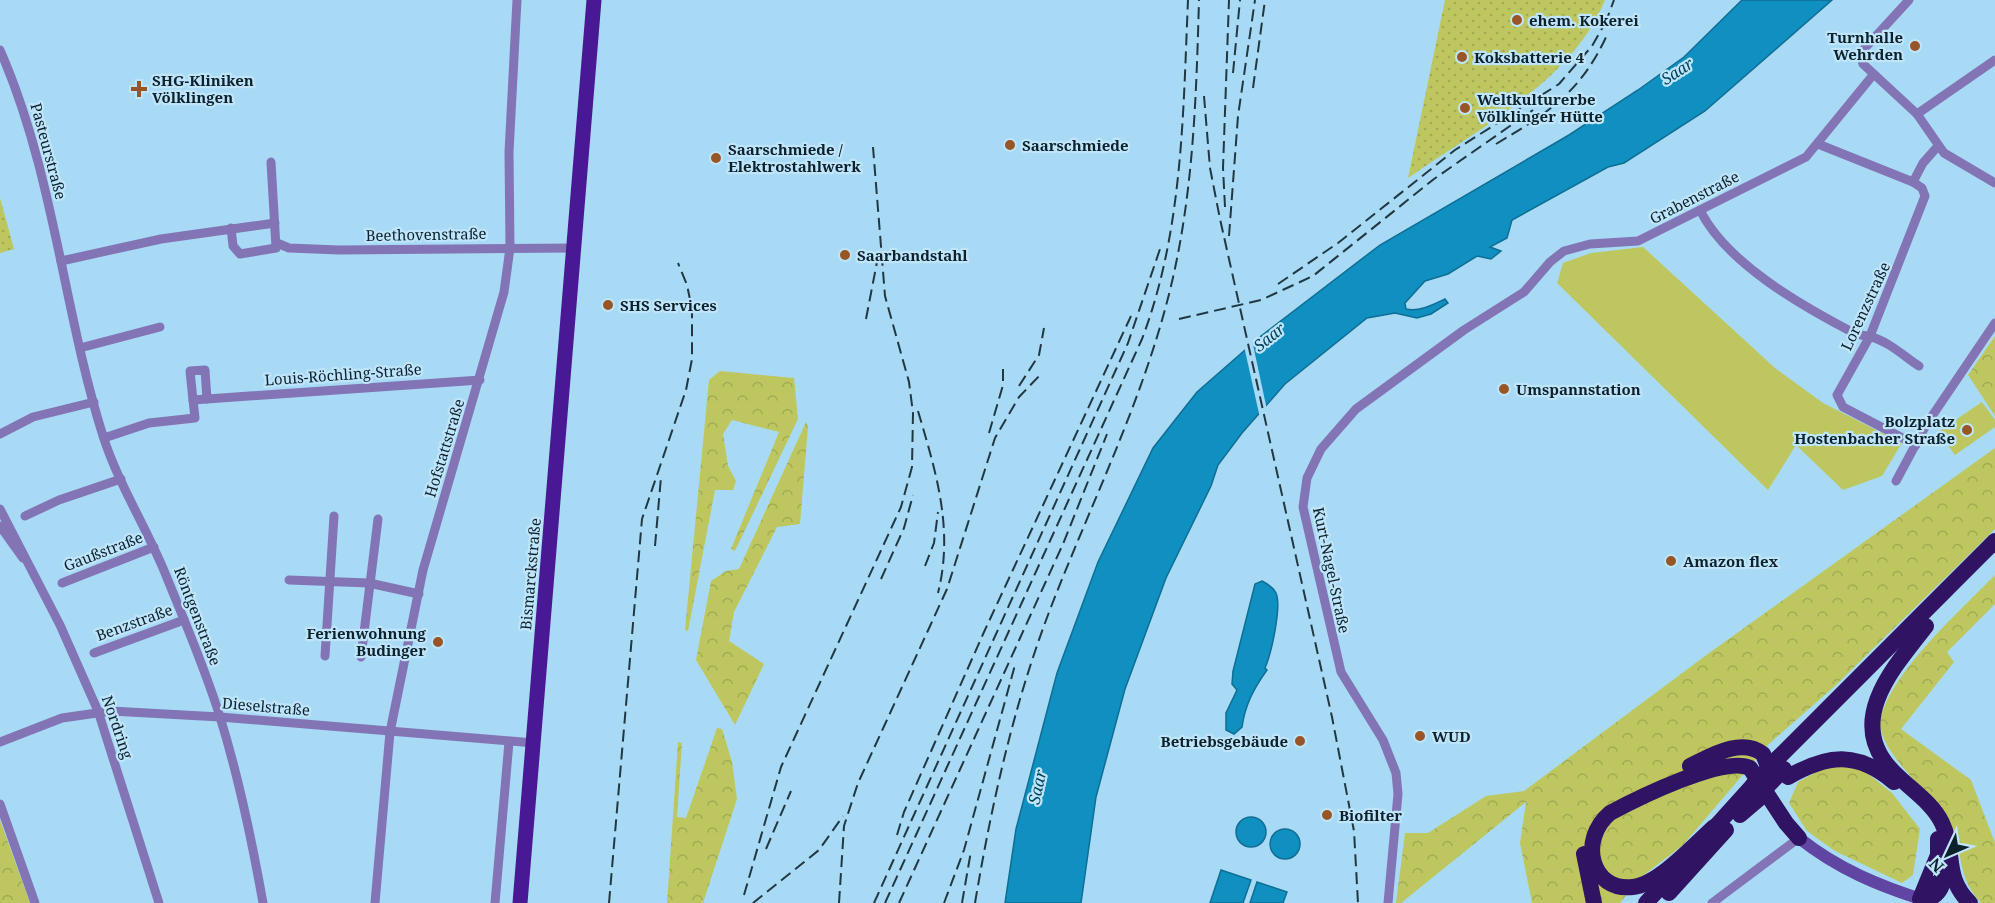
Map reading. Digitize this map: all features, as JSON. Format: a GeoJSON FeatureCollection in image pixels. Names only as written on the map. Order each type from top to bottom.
{"type":"FeatureCollection","features":[{"type":"Feature","properties":{"kind":"highway"},"geometry":{"type":"LineString","coordinates":[[1783,768],[1995,541]]}},
{"type":"Feature","properties":{"kind":"highway"},"geometry":{"type":"LineString","coordinates":[[1799,838],[1786,823],[1755,773],[1743,764],[1732,764],[1707,771],[1610,813],[1601,820],[1592,839],[1594,863],[1609,881],[1622,887],[1641,885],[1664,871],[1757,793],[1783,768],[1926,627],[1995,556]]}},
{"type":"Feature","properties":{"kind":"highway"},"geometry":{"type":"LineString","coordinates":[[1926,627],[1880,689],[1873,712],[1873,735],[1878,752],[1889,767],[1931,807],[1942,822],[1948,838],[1948,857],[1940,890],[1926,901]]}},
{"type":"Feature","properties":{"kind":"highway"},"geometry":{"type":"LineString","coordinates":[[1594,903],[1583,849],[1584,835],[1596,815],[1620,798],[1730,749],[1750,747],[1763,754],[1789,821],[1799,838]]}},
{"type":"Feature","properties":{"kind":"highway"},"geometry":{"type":"LineString","coordinates":[[1783,768],[1821,761],[1853,759],[1884,774],[1904,791],[1926,812],[1934,825],[1938,840],[1936,861],[1926,901]]}},
{"type":"Feature","properties":{"kind":"highway"},"geometry":{"type":"LineString","coordinates":[[1660,903],[1740,815],[1757,793]]}},
{"type":"Feature","properties":{"kind":"highway"},"geometry":{"type":"LineString","coordinates":[[1646,903],[1714,827]]}},
{"type":"Feature","properties":{"kind":"highway"},"geometry":{"type":"LineString","coordinates":[[1948,857],[1957,888],[1970,903]]}},
{"type":"Feature","properties":{"kind":"main road","name":"Bismarckstraße"},"geometry":{"type":"LineString","coordinates":[[520,903],[576,248],[580,153],[585,124],[594,0]]}},
{"type":"Feature","properties":{"kind":"street","name":"Hofstattstraße"},"geometry":{"type":"LineString","coordinates":[[375,903],[390,732],[423,570],[504,292],[510,248],[510,152],[517,0]]}},
{"type":"Feature","properties":{"kind":"street"},"geometry":{"type":"LineString","coordinates":[[1909,0],[1864,49],[1861,57],[1873,75],[1917,114],[1938,146],[1954,160],[1995,183]]}},
{"type":"Feature","properties":{"kind":"street","name":"Pasteurstraße"},"geometry":{"type":"LineString","coordinates":[[0,50],[29,127],[61,261]]}},
{"type":"Feature","properties":{"kind":"street"},"geometry":{"type":"LineString","coordinates":[[1917,114],[1995,60]]}},
{"type":"Feature","properties":{"kind":"street","name":"Grabenstraße"},"geometry":{"type":"LineString","coordinates":[[1574,247],[1638,241],[1798,162],[1818,144],[1873,75]]}},
{"type":"Feature","properties":{"kind":"street"},"geometry":{"type":"LineString","coordinates":[[1818,144],[1913,182],[1923,162],[1938,146]]}},
{"type":"Feature","properties":{"kind":"street"},"geometry":{"type":"LineString","coordinates":[[231,228],[233,246],[240,254],[272,250],[277,243],[271,162]]}},
{"type":"Feature","properties":{"kind":"street","name":"Lorenzstraße"},"geometry":{"type":"LineString","coordinates":[[1913,182],[1922,188],[1925,196],[1899,268],[1870,336],[1837,395],[1839,401],[1849,410],[1916,445]]}},
{"type":"Feature","properties":{"kind":"street"},"geometry":{"type":"LineString","coordinates":[[1700,210],[1706,223],[1745,265],[1845,328],[1861,336],[1870,336],[1919,366]]}},
{"type":"Feature","properties":{"kind":"street"},"geometry":{"type":"LineString","coordinates":[[61,261],[161,239],[275,223]]}},
{"type":"Feature","properties":{"kind":"street","name":"Beethovenstraße"},"geometry":{"type":"LineString","coordinates":[[277,243],[289,248],[339,250],[576,248]]}},
{"type":"Feature","properties":{"kind":"street","name":"Kurt-Nagel-Straße"},"geometry":{"type":"LineString","coordinates":[[1388,903],[1398,794],[1395,774],[1383,740],[1341,672],[1334,651],[1302,507],[1306,478],[1321,448],[1356,409],[1464,330],[1524,292],[1550,262],[1574,247]]}},
{"type":"Feature","properties":{"kind":"street","name":"Röntgenstraße"},"geometry":{"type":"LineString","coordinates":[[61,261],[80,348],[104,438],[154,547],[220,717],[256,860],[263,903]]}},
{"type":"Feature","properties":{"kind":"street"},"geometry":{"type":"LineString","coordinates":[[1896,481],[1963,367],[1995,323]]}},
{"type":"Feature","properties":{"kind":"street"},"geometry":{"type":"LineString","coordinates":[[80,348],[160,327]]}},
{"type":"Feature","properties":{"kind":"street"},"geometry":{"type":"LineString","coordinates":[[104,438],[149,423],[195,418],[190,371],[205,370],[207,399]]}},
{"type":"Feature","properties":{"kind":"street","name":"Louis-Röchling-Straße"},"geometry":{"type":"LineString","coordinates":[[193,400],[480,380]]}},
{"type":"Feature","properties":{"kind":"street"},"geometry":{"type":"LineString","coordinates":[[0,434],[33,417],[94,402]]}},
{"type":"Feature","properties":{"kind":"street"},"geometry":{"type":"LineString","coordinates":[[25,516],[59,500],[121,479]]}},
{"type":"Feature","properties":{"kind":"street","name":"Nordring"},"geometry":{"type":"LineString","coordinates":[[0,509],[73,652],[98,711],[159,903]]}},
{"type":"Feature","properties":{"kind":"street"},"geometry":{"type":"LineString","coordinates":[[325,656],[334,516]]}},
{"type":"Feature","properties":{"kind":"street"},"geometry":{"type":"LineString","coordinates":[[361,657],[378,519]]}},
{"type":"Feature","properties":{"kind":"street","name":"Nordring"},"geometry":{"type":"LineString","coordinates":[[0,525],[30,567]]}},
{"type":"Feature","properties":{"kind":"street","name":"Gaußstraße"},"geometry":{"type":"LineString","coordinates":[[62,583],[154,547]]}},
{"type":"Feature","properties":{"kind":"street"},"geometry":{"type":"LineString","coordinates":[[289,580],[369,583],[418,594]]}},
{"type":"Feature","properties":{"kind":"street","name":"Benzstraße"},"geometry":{"type":"LineString","coordinates":[[94,653],[184,620]]}},
{"type":"Feature","properties":{"kind":"street","name":"Dieselstraße"},"geometry":{"type":"LineString","coordinates":[[0,742],[62,718],[98,711],[220,717],[534,743]]}},
{"type":"Feature","properties":{"kind":"street"},"geometry":{"type":"LineString","coordinates":[[495,903],[509,742]]}},
{"type":"Feature","properties":{"kind":"street"},"geometry":{"type":"LineString","coordinates":[[0,804],[35,903]]}},
{"type":"Feature","properties":{"kind":"street"},"geometry":{"type":"LineString","coordinates":[[1712,903],[1799,838],[1820,855],[1866,880],[1926,901]]}},
{"type":"Feature","properties":{"kind":"green space","name":"Weltkulturerbe Völklinger Hütte"},"geometry":{"type":"Polygon","coordinates":[[[1445,0],[1605,0],[1590,29],[1570,56],[1546,79],[1492,122],[1408,178],[1445,0]]]}},
{"type":"Feature","properties":{"kind":"green space"},"geometry":{"type":"Polygon","coordinates":[[[0,198],[14,249],[0,253],[0,198]]]}},
{"type":"Feature","properties":{"kind":"green space"},"geometry":{"type":"Polygon","coordinates":[[[1643,247],[1775,368],[1823,403],[1902,443],[1882,476],[1843,490],[1796,445],[1768,490],[1557,283],[1563,263],[1591,253],[1643,247]]]}},
{"type":"Feature","properties":{"kind":"green space"},"geometry":{"type":"Polygon","coordinates":[[[1995,336],[1995,416],[1968,375],[1995,336]]]}},
{"type":"Feature","properties":{"kind":"green space"},"geometry":{"type":"Polygon","coordinates":[[[720,371],[794,378],[798,419],[735,551],[731,549],[779,432],[732,420],[723,434],[728,466],[736,481],[733,490],[715,490],[688,631],[685,630],[709,380],[720,371]]]}},
{"type":"Feature","properties":{"kind":"green space","name":"Bolzplatz Hostenbacher Straße"},"geometry":{"type":"Polygon","coordinates":[[[1982,402],[1995,420],[1995,427],[1955,455],[1938,432],[1982,402]]]}},
{"type":"Feature","properties":{"kind":"green space"},"geometry":{"type":"Polygon","coordinates":[[[806,422],[808,427],[800,524],[777,527],[734,612],[729,641],[764,664],[735,725],[696,660],[711,581],[726,571],[739,569],[806,422]]]}},
{"type":"Feature","properties":{"kind":"green space"},"geometry":{"type":"Polygon","coordinates":[[[1995,448],[1995,529],[1836,685],[1769,744],[1683,845],[1640,878],[1620,903],[1532,903],[1520,843],[1526,802],[1401,903],[1396,903],[1405,833],[1428,833],[1486,796],[1524,791],[1705,656],[1995,448]]]}},
{"type":"Feature","properties":{"kind":"green space"},"geometry":{"type":"Polygon","coordinates":[[[1995,575],[1995,604],[1947,652],[1954,662],[1901,729],[1971,780],[1995,843],[1995,903],[1981,903],[1967,881],[1957,840],[1948,820],[1896,759],[1885,741],[1880,725],[1884,707],[1909,666],[1945,625],[1995,575]]]}},
{"type":"Feature","properties":{"kind":"green space"},"geometry":{"type":"Polygon","coordinates":[[[717,728],[722,729],[732,762],[737,799],[703,903],[667,903],[678,742],[682,743],[677,817],[686,818],[717,728]]]}},
{"type":"Feature","properties":{"kind":"green space"},"geometry":{"type":"Polygon","coordinates":[[[1837,766],[1862,769],[1892,793],[1920,829],[1913,875],[1902,883],[1835,851],[1807,831],[1789,803],[1798,782],[1818,771],[1837,766]]]}},
{"type":"Feature","properties":{"kind":"green space"},"geometry":{"type":"Polygon","coordinates":[[[0,820],[30,903],[0,903],[0,820]]]}},
{"type":"Feature","properties":{"kind":"water","name":"Saar"},"geometry":{"type":"Polygon","coordinates":[[[1742,0],[1832,0],[1705,111],[1624,163],[1608,167],[1512,220],[1507,238],[1490,247],[1501,251],[1491,259],[1477,256],[1448,274],[1425,281],[1405,303],[1406,309],[1416,310],[1445,299],[1448,303],[1431,314],[1417,318],[1395,313],[1367,318],[1285,384],[1242,433],[1218,465],[1211,486],[1166,578],[1125,689],[1096,797],[1081,903],[1005,903],[1016,829],[1057,673],[1098,562],[1153,448],[1197,392],[1261,336],[1380,245],[1569,135],[1638,90],[1684,57],[1742,0]]]}},
{"type":"Feature","properties":{"kind":"water"},"geometry":{"type":"Polygon","coordinates":[[[1262,581],[1276,593],[1278,609],[1275,630],[1265,668],[1267,670],[1251,697],[1242,727],[1234,734],[1226,730],[1226,713],[1237,690],[1232,684],[1233,671],[1255,584],[1262,581]]]}},
{"type":"Feature","properties":{"kind":"water"},"geometry":{"type":"Polygon","coordinates":[[[1251,817],[1262,821],[1266,832],[1262,843],[1251,847],[1240,843],[1236,832],[1240,821],[1251,817]]]}},
{"type":"Feature","properties":{"kind":"water"},"geometry":{"type":"Polygon","coordinates":[[[1285,829],[1296,833],[1300,844],[1296,855],[1285,859],[1274,855],[1270,844],[1274,833],[1285,829]]]}},
{"type":"Feature","properties":{"kind":"water"},"geometry":{"type":"Polygon","coordinates":[[[1221,870],[1251,880],[1243,903],[1210,903],[1221,870]]]}},
{"type":"Feature","properties":{"kind":"water"},"geometry":{"type":"Polygon","coordinates":[[[1257,882],[1287,892],[1283,903],[1250,903],[1257,882]]]}},
{"type":"Feature","properties":{"kind":"pier"},"geometry":{"type":"Polygon","coordinates":[[[1252,340],[1267,410],[1260,418],[1244,346],[1252,340]]]}},
{"type":"Feature","properties":{"kind":"railway"},"geometry":{"type":"LineString","coordinates":[[885,903],[1142,339],[1156,298],[1166,256],[1178,172],[1188,0]]}},
{"type":"Feature","properties":{"kind":"railway"},"geometry":{"type":"LineString","coordinates":[[975,903],[997,790],[1026,680],[1051,607],[1140,388],[1153,351],[1174,274],[1191,158],[1199,0]]}},
{"type":"Feature","properties":{"kind":"railway"},"geometry":{"type":"LineString","coordinates":[[1225,207],[1223,168],[1229,0]]}},
{"type":"Feature","properties":{"kind":"railway"},"geometry":{"type":"LineString","coordinates":[[1233,73],[1240,0]]}},
{"type":"Feature","properties":{"kind":"railway"},"geometry":{"type":"LineString","coordinates":[[1229,236],[1238,116],[1255,0]]}},
{"type":"Feature","properties":{"kind":"railway"},"geometry":{"type":"LineString","coordinates":[[1253,88],[1265,0]]}},
{"type":"Feature","properties":{"kind":"railway"},"geometry":{"type":"LineString","coordinates":[[1605,24],[1614,0]]}},
{"type":"Feature","properties":{"kind":"railway"},"geometry":{"type":"LineString","coordinates":[[1278,284],[1338,243],[1455,150],[1559,84],[1592,46],[1608,18]]}},
{"type":"Feature","properties":{"kind":"railway"},"geometry":{"type":"LineString","coordinates":[[1496,144],[1532,122],[1561,99],[1586,72],[1607,35]]}},
{"type":"Feature","properties":{"kind":"railway"},"geometry":{"type":"LineString","coordinates":[[1204,96],[1210,168],[1220,219],[1332,717],[1354,831],[1358,903]]}},
{"type":"Feature","properties":{"kind":"railway"},"geometry":{"type":"LineString","coordinates":[[1179,319],[1261,300],[1313,276],[1434,179],[1533,110]]}},
{"type":"Feature","properties":{"kind":"railway"},"geometry":{"type":"LineString","coordinates":[[744,895],[781,767],[901,507],[912,467],[913,413],[909,382],[885,296],[873,147]]}},
{"type":"Feature","properties":{"kind":"railway"},"geometry":{"type":"LineString","coordinates":[[874,903],[1128,343],[1160,249]]}},
{"type":"Feature","properties":{"kind":"railway"},"geometry":{"type":"LineString","coordinates":[[866,319],[877,262]]}},
{"type":"Feature","properties":{"kind":"railway"},"geometry":{"type":"LineString","coordinates":[[609,903],[642,519],[686,390],[692,359],[692,309],[687,285],[678,263]]}},
{"type":"Feature","properties":{"kind":"railway"},"geometry":{"type":"LineString","coordinates":[[897,835],[904,812],[984,632],[1131,316]]}},
{"type":"Feature","properties":{"kind":"railway"},"geometry":{"type":"LineString","coordinates":[[1019,386],[1039,355],[1044,328]]}},
{"type":"Feature","properties":{"kind":"railway"},"geometry":{"type":"LineString","coordinates":[[989,433],[1003,385],[1003,363]]}},
{"type":"Feature","properties":{"kind":"railway"},"geometry":{"type":"LineString","coordinates":[[839,903],[844,826],[858,783],[947,589],[995,438],[1019,397],[1042,373]]}},
{"type":"Feature","properties":{"kind":"railway"},"geometry":{"type":"LineString","coordinates":[[918,411],[941,501],[944,546],[938,593]]}},
{"type":"Feature","properties":{"kind":"railway"},"geometry":{"type":"LineString","coordinates":[[899,903],[1063,544],[1107,434]]}},
{"type":"Feature","properties":{"kind":"railway"},"geometry":{"type":"LineString","coordinates":[[655,546],[661,477]]}},
{"type":"Feature","properties":{"kind":"railway"},"geometry":{"type":"LineString","coordinates":[[881,579],[904,528],[913,495]]}},
{"type":"Feature","properties":{"kind":"railway"},"geometry":{"type":"LineString","coordinates":[[925,566],[934,543],[938,512]]}},
{"type":"Feature","properties":{"kind":"railway"},"geometry":{"type":"LineString","coordinates":[[944,903],[964,850],[1015,665]]}},
{"type":"Feature","properties":{"kind":"railway"},"geometry":{"type":"LineString","coordinates":[[766,849],[791,791]]}},
{"type":"Feature","properties":{"kind":"railway"},"geometry":{"type":"LineString","coordinates":[[753,903],[819,850],[843,816]]}},
{"type":"Feature","properties":{"kind":"railway"},"geometry":{"type":"LineString","coordinates":[[962,903],[971,851]]}},
{"type":"Feature","properties":{"kind":"place","name":"ehem. Kokerei"},"geometry":{"type":"Point","coordinates":[1517,20]}},
{"type":"Feature","properties":{"kind":"place","name":"Turnhalle Wehrden"},"geometry":{"type":"Point","coordinates":[1915,46]}},
{"type":"Feature","properties":{"kind":"place","name":"Koksbatterie 4"},"geometry":{"type":"Point","coordinates":[1462,57]}},
{"type":"Feature","properties":{"kind":"place","name":"SHG-Kliniken Völklingen"},"geometry":{"type":"Point","coordinates":[139,89]}},
{"type":"Feature","properties":{"kind":"place","name":"Weltkulturerbe Völklinger Hütte"},"geometry":{"type":"Point","coordinates":[1465,108]}},
{"type":"Feature","properties":{"kind":"place","name":"Saarschmiede"},"geometry":{"type":"Point","coordinates":[1010,145]}},
{"type":"Feature","properties":{"kind":"place","name":"Saarschmiede / Elektrostahlwerk"},"geometry":{"type":"Point","coordinates":[716,158]}},
{"type":"Feature","properties":{"kind":"place","name":"Saarbandstahl"},"geometry":{"type":"Point","coordinates":[845,255]}},
{"type":"Feature","properties":{"kind":"place","name":"SHS Services"},"geometry":{"type":"Point","coordinates":[608,305]}},
{"type":"Feature","properties":{"kind":"place","name":"Umspannstation"},"geometry":{"type":"Point","coordinates":[1504,389]}},
{"type":"Feature","properties":{"kind":"place","name":"Bolzplatz Hostenbacher Straße"},"geometry":{"type":"Point","coordinates":[1967,430]}},
{"type":"Feature","properties":{"kind":"place","name":"Amazon flex"},"geometry":{"type":"Point","coordinates":[1671,561]}},
{"type":"Feature","properties":{"kind":"place","name":"Ferienwohnung Budinger"},"geometry":{"type":"Point","coordinates":[438,642]}},
{"type":"Feature","properties":{"kind":"place","name":"WUD"},"geometry":{"type":"Point","coordinates":[1420,736]}},
{"type":"Feature","properties":{"kind":"place","name":"Betriebsgebäude"},"geometry":{"type":"Point","coordinates":[1300,741]}},
{"type":"Feature","properties":{"kind":"place","name":"Biofilter"},"geometry":{"type":"Point","coordinates":[1327,815]}}]}
